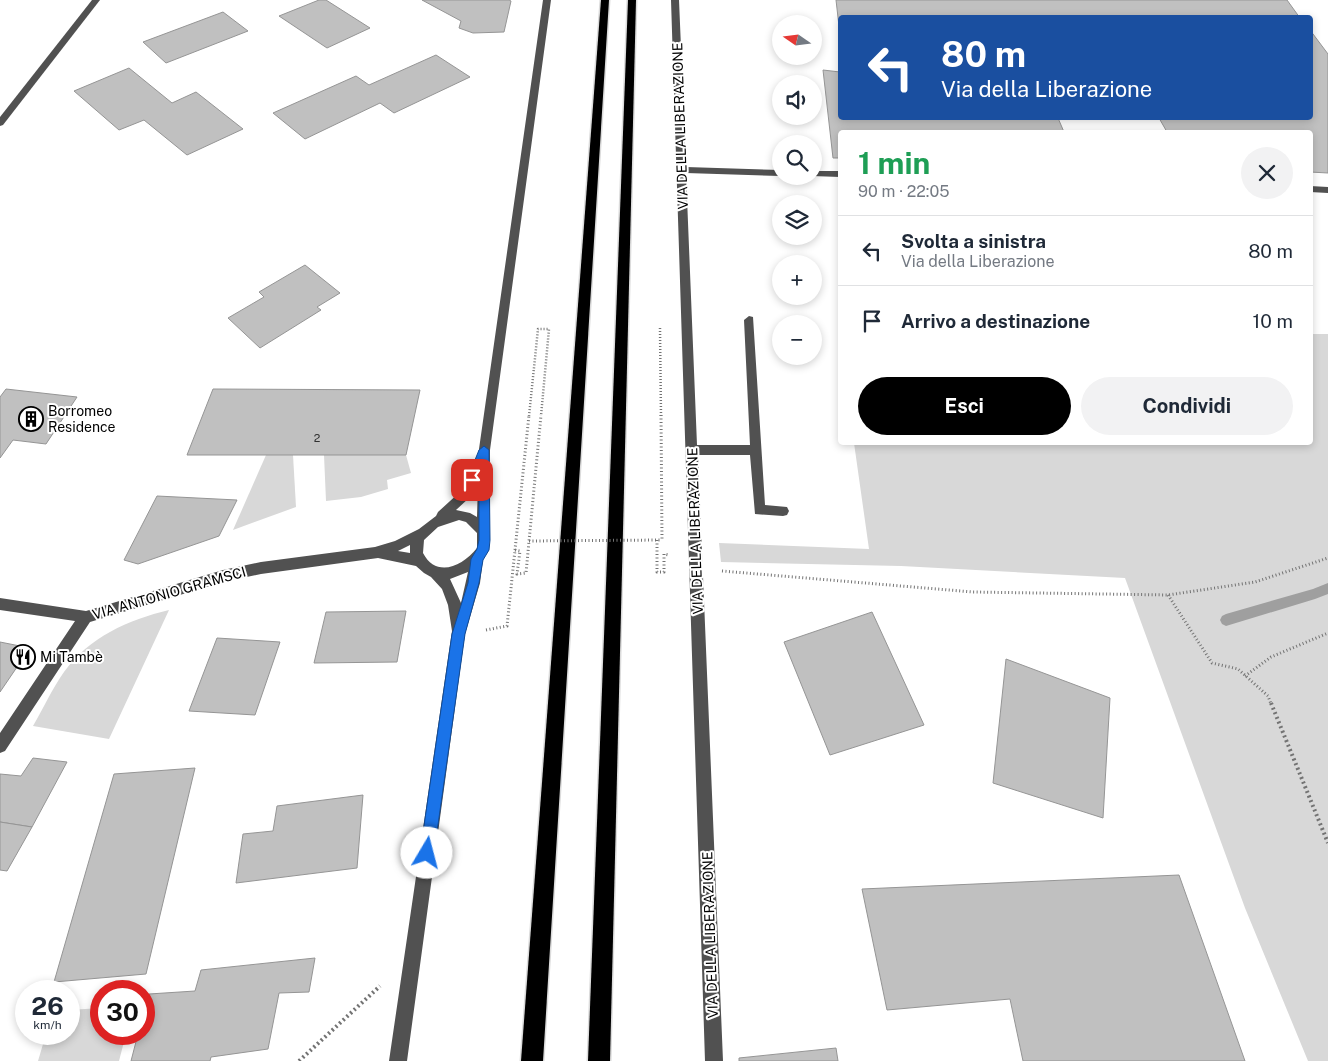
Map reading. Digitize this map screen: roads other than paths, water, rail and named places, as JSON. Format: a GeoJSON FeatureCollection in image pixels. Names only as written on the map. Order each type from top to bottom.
{"type":"FeatureCollection","features":[{"type":"Feature","properties":{"kind":"highway"},"geometry":{"type":"LineString","coordinates":[[532,1061],[604,0]]}},
{"type":"Feature","properties":{"kind":"highway"},"geometry":{"type":"LineString","coordinates":[[599,1061],[632,0]]}},
{"type":"Feature","properties":{"kind":"street"},"geometry":{"type":"LineString","coordinates":[[0,123],[96,0]]}},
{"type":"Feature","properties":{"kind":"street"},"geometry":{"type":"LineString","coordinates":[[436,573],[458,572],[477,559],[483,550],[484,450],[547,0]]}},
{"type":"Feature","properties":{"kind":"street","name":"VIA DELLA LIBERAZIONE"},"geometry":{"type":"LineString","coordinates":[[675,0],[714,1061]]}},
{"type":"Feature","properties":{"kind":"street"},"geometry":{"type":"LineString","coordinates":[[682,170],[772,173]]}},
{"type":"Feature","properties":{"kind":"street"},"geometry":{"type":"LineString","coordinates":[[822,174],[838,174]]}},
{"type":"Feature","properties":{"kind":"street"},"geometry":{"type":"LineString","coordinates":[[1313,189],[1328,190]]}},
{"type":"Feature","properties":{"kind":"street"},"geometry":{"type":"LineString","coordinates":[[749,320],[759,510],[782,511]]}},
{"type":"Feature","properties":{"kind":"street"},"geometry":{"type":"LineString","coordinates":[[458,634],[449,586],[420,561],[417,543],[421,533],[456,505],[465,494],[479,466],[484,450]]}},
{"type":"Feature","properties":{"kind":"street"},"geometry":{"type":"LineString","coordinates":[[692,450],[756,450]]}},
{"type":"Feature","properties":{"kind":"street"},"geometry":{"type":"LineString","coordinates":[[438,519],[448,516],[465,517],[478,524],[483,531]]}},
{"type":"Feature","properties":{"kind":"street","name":"VIA ANTONIO GRAMSCI"},"geometry":{"type":"LineString","coordinates":[[0,746],[86,617],[223,576],[261,568],[375,553],[399,545],[421,533]]}},
{"type":"Feature","properties":{"kind":"street","name":"VIA ANTONIO GRAMSCI"},"geometry":{"type":"LineString","coordinates":[[375,553],[420,561]]}},
{"type":"Feature","properties":{"kind":"street"},"geometry":{"type":"LineString","coordinates":[[398,1061],[458,634],[474,583],[477,559]]}},
{"type":"Feature","properties":{"kind":"street"},"geometry":{"type":"LineString","coordinates":[[0,604],[86,617]]}},
{"type":"Feature","properties":{"kind":"waterway"},"geometry":{"type":"LineString","coordinates":[[1226,620],[1315,594],[1328,588]]}},
{"type":"Feature","properties":{"kind":"place","name":"Borromeo Residence"},"geometry":{"type":"Point","coordinates":[31,419]}},
{"type":"Feature","properties":{"kind":"place","name":"Mi Tambè"},"geometry":{"type":"Point","coordinates":[23,657]}}]}
